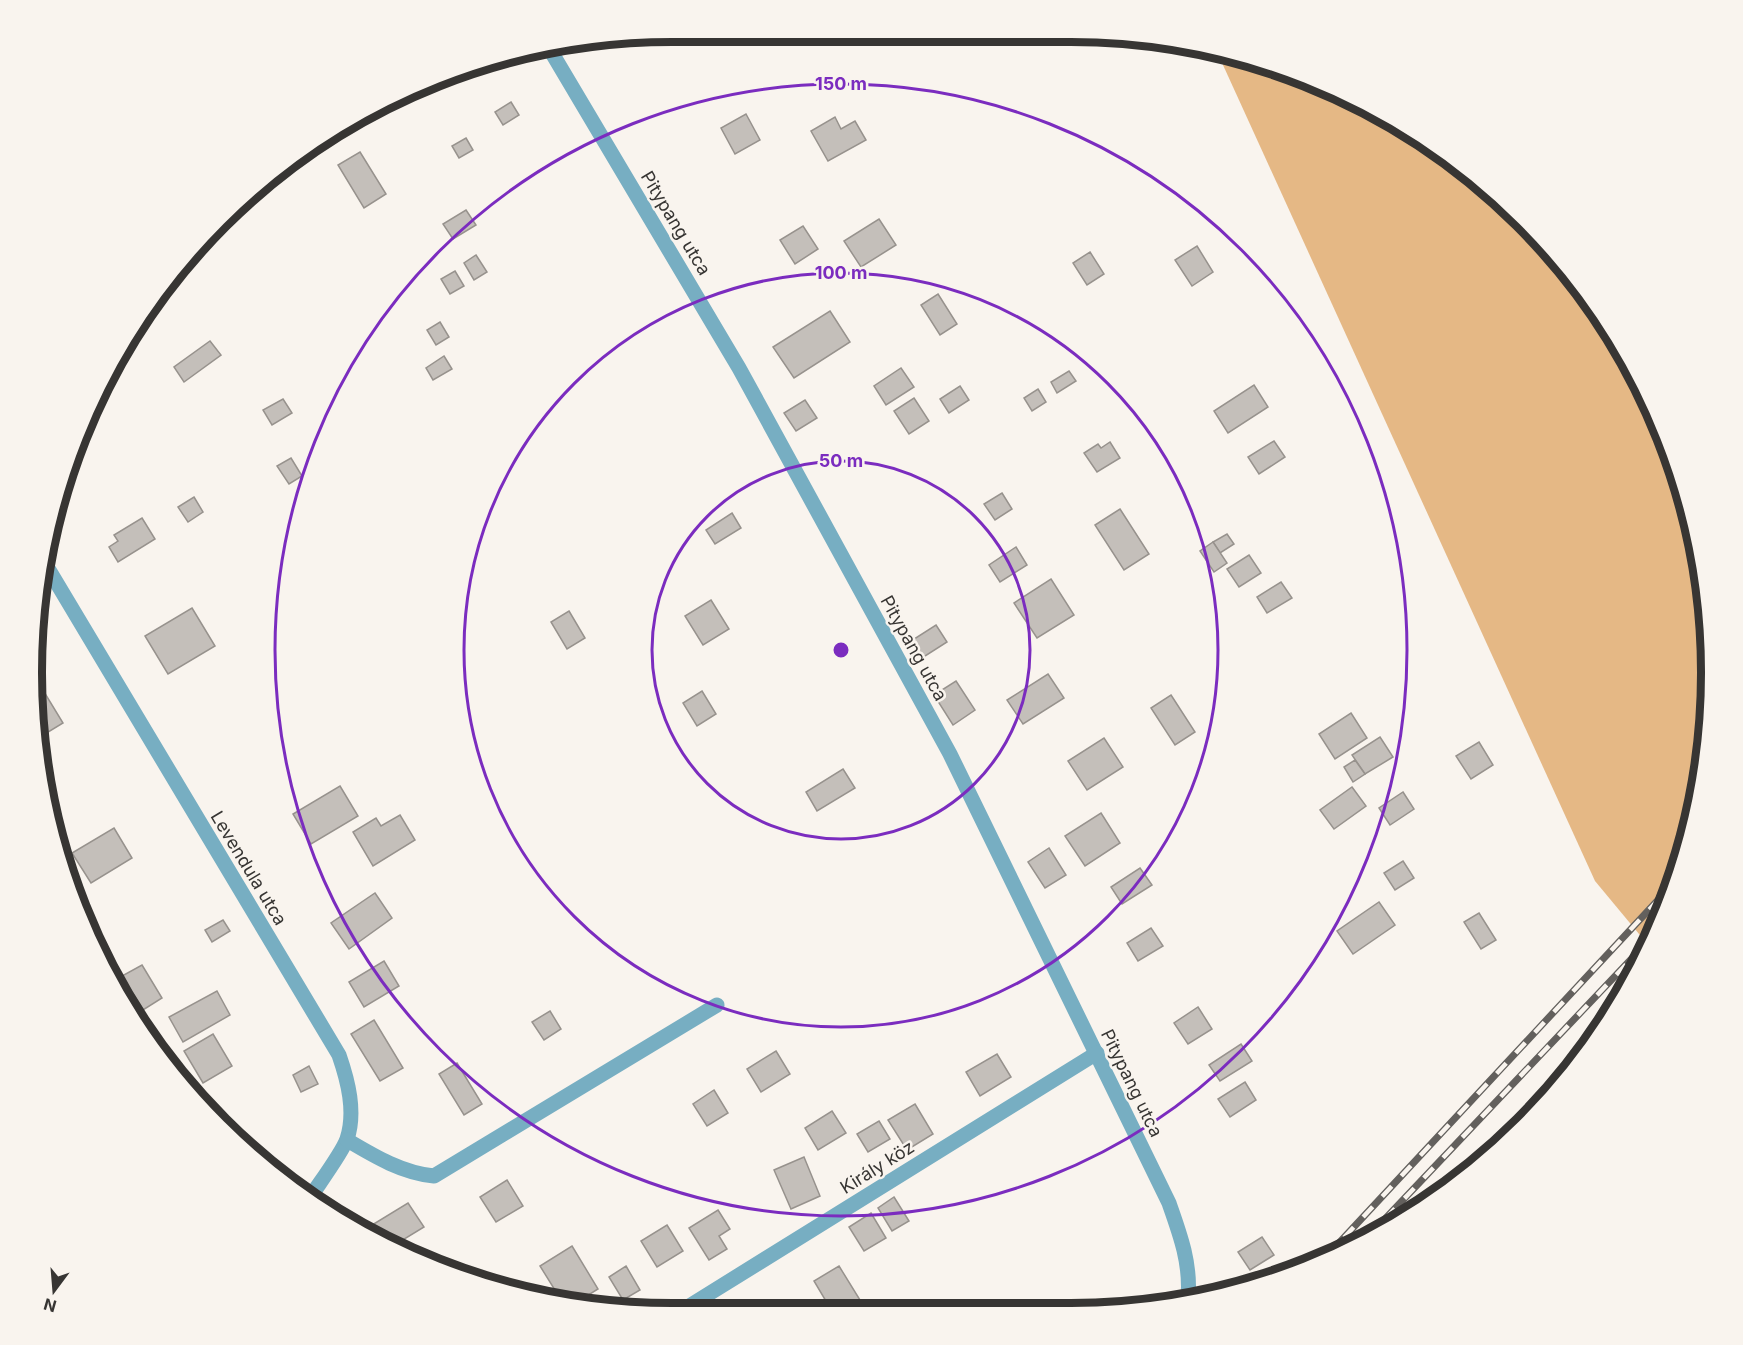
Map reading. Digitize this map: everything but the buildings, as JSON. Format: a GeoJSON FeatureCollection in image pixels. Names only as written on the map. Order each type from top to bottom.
{"type":"FeatureCollection","features":[{"type":"Feature","properties":{"kind":"street","name":"Pitypang utca"},"geometry":{"type":"LineString","coordinates":[[552,53],[739,369],[950,754],[1169,1203],[1188,1266],[1188,1292]]}},
{"type":"Feature","properties":{"kind":"street","name":"Levendula utca"},"geometry":{"type":"LineString","coordinates":[[50,572],[339,1055],[349,1095],[351,1118],[347,1140],[314,1191]]}},
{"type":"Feature","properties":{"kind":"street"},"geometry":{"type":"LineString","coordinates":[[347,1140],[403,1170],[434,1176],[717,1005]]}},
{"type":"Feature","properties":{"kind":"street","name":"Király köz"},"geometry":{"type":"LineString","coordinates":[[696,1303],[1097,1053]]}},
{"type":"Feature","properties":{"kind":"shaded area"},"geometry":{"type":"Polygon","coordinates":[[[1221,60],[1273,75],[1312,90],[1386,126],[1421,148],[1486,198],[1545,257],[1595,322],[1617,357],[1653,431],[1680,509],[1696,590],[1701,672],[1696,755],[1680,836],[1668,875],[1642,938],[1595,881],[1221,60]]]}},
{"type":"Feature","properties":{"kind":"railway"},"geometry":{"type":"LineString","coordinates":[[1340,1242],[1659,899]]}},
{"type":"Feature","properties":{"kind":"railway"},"geometry":{"type":"LineString","coordinates":[[1384,1220],[1633,958]]}}]}
